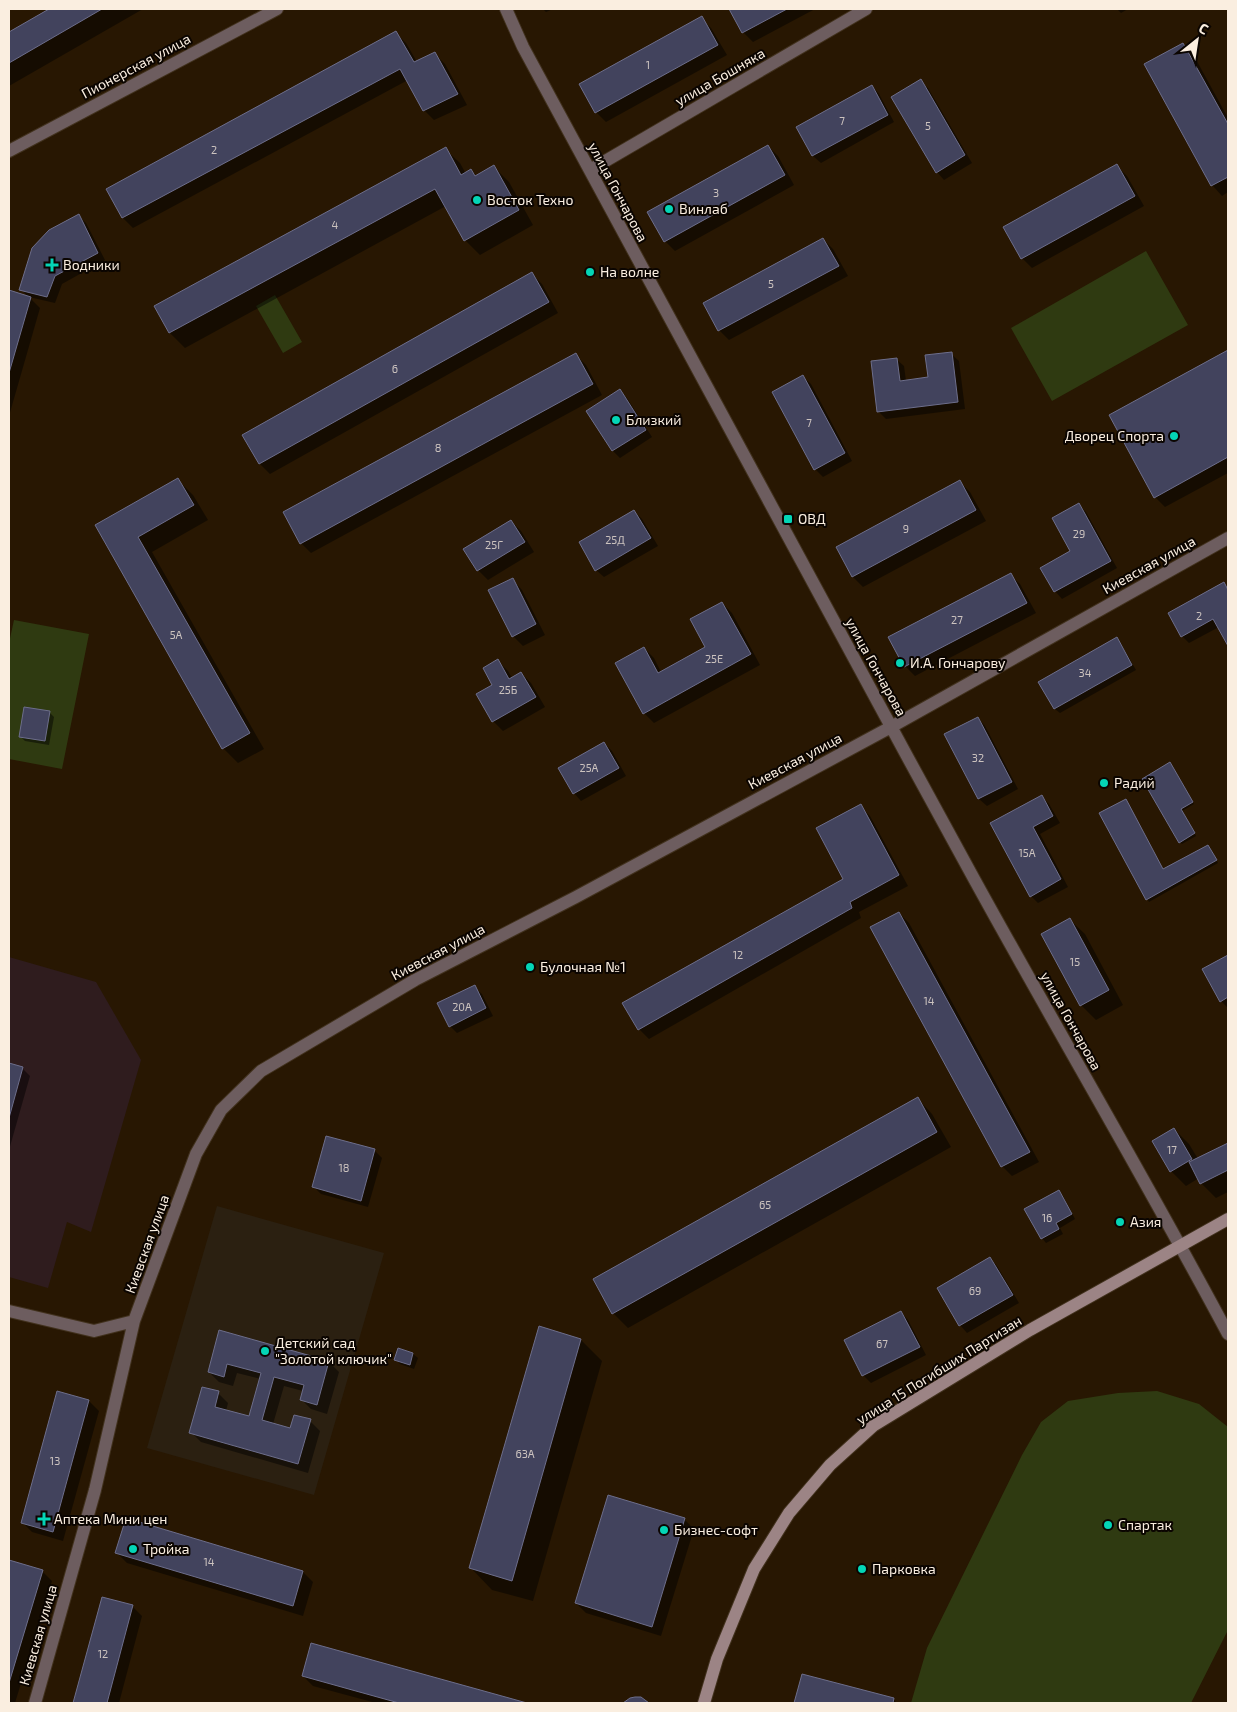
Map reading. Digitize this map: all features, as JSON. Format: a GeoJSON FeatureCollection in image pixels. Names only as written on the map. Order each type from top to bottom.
{"type":"FeatureCollection","features":[{"type":"Feature","properties":{"kind":"street","name":"Пионерская улица"},"geometry":{"type":"LineString","coordinates":[[9,151],[278,9]]}},
{"type":"Feature","properties":{"kind":"street","name":"улица Гончарова"},"geometry":{"type":"LineString","coordinates":[[506,9],[523,47],[711,398],[975,881],[1228,1334]]}},
{"type":"Feature","properties":{"kind":"street","name":"улица Бошняка"},"geometry":{"type":"LineString","coordinates":[[590,170],[866,9]]}},
{"type":"Feature","properties":{"kind":"street","name":"Киевская улица"},"geometry":{"type":"LineString","coordinates":[[35,1703],[95,1490],[134,1321],[196,1154],[221,1110],[261,1070],[415,980],[585,892],[891,727],[1228,538]]}},
{"type":"Feature","properties":{"kind":"street","name":"улица 15 Погибших Партизан"},"geometry":{"type":"LineString","coordinates":[[704,1703],[717,1660],[754,1569],[789,1513],[830,1465],[873,1426],[1030,1330],[1228,1219]]}},
{"type":"Feature","properties":{"kind":"street"},"geometry":{"type":"LineString","coordinates":[[9,1311],[94,1331],[134,1321]]}},
{"type":"Feature","properties":{"kind":"shaded area"},"geometry":{"type":"Polygon","coordinates":[[[9,957],[96,982],[141,1060],[91,1232],[67,1222],[48,1288],[9,1277],[9,957]]]}},
{"type":"Feature","properties":{"kind":"shaded area","name":"Детский сад \"Золотой ключик\""},"geometry":{"type":"Polygon","coordinates":[[[217,1206],[384,1253],[314,1495],[147,1448],[217,1206]]]}},
{"type":"Feature","properties":{"kind":"green space"},"geometry":{"type":"Polygon","coordinates":[[[1146,251],[1188,325],[1052,401],[1011,328],[1146,251]]]}},
{"type":"Feature","properties":{"kind":"green space"},"geometry":{"type":"Polygon","coordinates":[[[275,295],[302,342],[283,353],[256,306],[275,295]]]}},
{"type":"Feature","properties":{"kind":"green space"},"geometry":{"type":"Polygon","coordinates":[[[14,620],[89,634],[62,769],[9,759],[9,643],[14,620]]]}},
{"type":"Feature","properties":{"kind":"green space","name":"Спартак"},"geometry":{"type":"Polygon","coordinates":[[[1157,1391],[1199,1404],[1228,1427],[1228,1630],[1191,1703],[911,1703],[927,1648],[1022,1455],[1041,1422],[1068,1401],[1118,1393],[1157,1391]]]}},
{"type":"Feature","properties":{"kind":"building"},"geometry":{"type":"Polygon","coordinates":[[[49,9],[102,9],[9,63],[9,32],[49,9]]]}},
{"type":"Feature","properties":{"kind":"building"},"geometry":{"type":"Polygon","coordinates":[[[729,9],[787,9],[742,33],[729,9]]]}},
{"type":"Feature","properties":{"kind":"building"},"geometry":{"type":"Polygon","coordinates":[[[702,16],[718,45],[595,113],[579,84],[702,16]]]}},
{"type":"Feature","properties":{"kind":"building"},"geometry":{"type":"Polygon","coordinates":[[[396,31],[414,62],[435,52],[458,94],[423,111],[400,69],[122,218],[106,189],[396,31]]]}},
{"type":"Feature","properties":{"kind":"building"},"geometry":{"type":"Polygon","coordinates":[[[1183,43],[1228,124],[1228,177],[1211,186],[1144,64],[1183,43]]]}},
{"type":"Feature","properties":{"kind":"building"},"geometry":{"type":"Polygon","coordinates":[[[921,79],[965,155],[936,173],[891,97],[921,79]]]}},
{"type":"Feature","properties":{"kind":"building"},"geometry":{"type":"Polygon","coordinates":[[[872,85],[888,115],[812,156],[796,127],[872,85]]]}},
{"type":"Feature","properties":{"kind":"building"},"geometry":{"type":"Polygon","coordinates":[[[768,145],[785,175],[664,242],[647,212],[768,145]]]}},
{"type":"Feature","properties":{"kind":"building"},"geometry":{"type":"Polygon","coordinates":[[[446,147],[461,175],[471,169],[475,176],[494,165],[519,210],[464,241],[435,189],[169,333],[154,306],[446,147]]]}},
{"type":"Feature","properties":{"kind":"building"},"geometry":{"type":"Polygon","coordinates":[[[1117,164],[1135,196],[1021,259],[1003,227],[1117,164]]]}},
{"type":"Feature","properties":{"kind":"building","name":"Водники"},"geometry":{"type":"Polygon","coordinates":[[[79,214],[98,253],[55,276],[47,297],[19,290],[32,248],[49,230],[79,214]]]}},
{"type":"Feature","properties":{"kind":"building"},"geometry":{"type":"Polygon","coordinates":[[[823,238],[839,266],[718,331],[703,303],[823,238]]]}},
{"type":"Feature","properties":{"kind":"building"},"geometry":{"type":"Polygon","coordinates":[[[532,272],[549,302],[259,464],[242,435],[532,272]]]}},
{"type":"Feature","properties":{"kind":"building"},"geometry":{"type":"Polygon","coordinates":[[[9,290],[31,297],[9,373],[9,290]]]}},
{"type":"Feature","properties":{"kind":"building","name":"Дворец Спорта"},"geometry":{"type":"Polygon","coordinates":[[[1228,350],[1228,457],[1154,498],[1109,415],[1228,350]]]}},
{"type":"Feature","properties":{"kind":"building"},"geometry":{"type":"Polygon","coordinates":[[[952,352],[958,402],[877,412],[871,361],[897,358],[900,381],[928,377],[925,355],[952,352]]]}},
{"type":"Feature","properties":{"kind":"building"},"geometry":{"type":"Polygon","coordinates":[[[576,353],[593,384],[300,544],[283,512],[576,353]]]}},
{"type":"Feature","properties":{"kind":"building"},"geometry":{"type":"Polygon","coordinates":[[[803,375],[845,453],[814,470],[772,392],[803,375]]]}},
{"type":"Feature","properties":{"kind":"building","name":"Близкий"},"geometry":{"type":"Polygon","coordinates":[[[620,389],[646,430],[612,451],[586,411],[620,389]]]}},
{"type":"Feature","properties":{"kind":"building"},"geometry":{"type":"Polygon","coordinates":[[[178,478],[194,505],[138,537],[250,733],[222,749],[95,525],[178,478]]]}},
{"type":"Feature","properties":{"kind":"building"},"geometry":{"type":"Polygon","coordinates":[[[960,480],[976,510],[852,577],[836,547],[960,480]]]}},
{"type":"Feature","properties":{"kind":"building"},"geometry":{"type":"Polygon","coordinates":[[[1079,503],[1111,561],[1054,592],[1040,568],[1070,551],[1052,518],[1079,503]]]}},
{"type":"Feature","properties":{"kind":"building"},"geometry":{"type":"Polygon","coordinates":[[[634,510],[651,538],[595,571],[579,542],[634,510]]]}},
{"type":"Feature","properties":{"kind":"building"},"geometry":{"type":"Polygon","coordinates":[[[511,520],[525,542],[477,571],[463,549],[511,520]]]}},
{"type":"Feature","properties":{"kind":"building"},"geometry":{"type":"Polygon","coordinates":[[[1011,573],[1027,603],[904,667],[888,637],[1011,573]]]}},
{"type":"Feature","properties":{"kind":"building"},"geometry":{"type":"Polygon","coordinates":[[[513,578],[536,624],[512,637],[488,590],[513,578]]]}},
{"type":"Feature","properties":{"kind":"building"},"geometry":{"type":"Polygon","coordinates":[[[1224,582],[1228,590],[1228,646],[1213,619],[1181,637],[1168,613],[1224,582]]]}},
{"type":"Feature","properties":{"kind":"building"},"geometry":{"type":"Polygon","coordinates":[[[722,602],[751,654],[643,714],[615,663],[644,647],[658,673],[705,647],[690,619],[722,602]]]}},
{"type":"Feature","properties":{"kind":"building"},"geometry":{"type":"Polygon","coordinates":[[[1117,637],[1132,665],[1054,709],[1038,682],[1117,637]]]}},
{"type":"Feature","properties":{"kind":"building"},"geometry":{"type":"Polygon","coordinates":[[[498,659],[509,679],[521,672],[536,697],[492,722],[476,694],[492,685],[483,668],[498,659]]]}},
{"type":"Feature","properties":{"kind":"building"},"geometry":{"type":"Polygon","coordinates":[[[24,707],[50,711],[45,741],[19,737],[24,707]]]}},
{"type":"Feature","properties":{"kind":"building"},"geometry":{"type":"Polygon","coordinates":[[[978,717],[1012,782],[978,799],[944,734],[978,717]]]}},
{"type":"Feature","properties":{"kind":"building"},"geometry":{"type":"Polygon","coordinates":[[[604,742],[619,768],[573,794],[558,768],[604,742]]]}},
{"type":"Feature","properties":{"kind":"building"},"geometry":{"type":"Polygon","coordinates":[[[1170,762],[1193,802],[1181,809],[1195,833],[1179,843],[1142,779],[1170,762]]]}},
{"type":"Feature","properties":{"kind":"building"},"geometry":{"type":"Polygon","coordinates":[[[1042,795],[1053,816],[1033,827],[1061,879],[1030,897],[990,823],[1042,795]]]}},
{"type":"Feature","properties":{"kind":"building"},"geometry":{"type":"Polygon","coordinates":[[[1126,799],[1163,869],[1208,845],[1217,860],[1146,900],[1099,813],[1126,799]]]}},
{"type":"Feature","properties":{"kind":"building"},"geometry":{"type":"Polygon","coordinates":[[[861,804],[899,875],[850,902],[852,908],[638,1030],[622,1003],[843,879],[816,828],[861,804]]]}},
{"type":"Feature","properties":{"kind":"building"},"geometry":{"type":"Polygon","coordinates":[[[899,912],[1030,1152],[1001,1167],[870,927],[899,912]]]}},
{"type":"Feature","properties":{"kind":"building"},"geometry":{"type":"Polygon","coordinates":[[[1070,918],[1109,990],[1080,1006],[1041,934],[1070,918]]]}},
{"type":"Feature","properties":{"kind":"building"},"geometry":{"type":"Polygon","coordinates":[[[1228,955],[1228,997],[1220,1002],[1202,969],[1228,955]]]}},
{"type":"Feature","properties":{"kind":"building"},"geometry":{"type":"Polygon","coordinates":[[[475,985],[486,1008],[449,1027],[437,1003],[475,985]]]}},
{"type":"Feature","properties":{"kind":"building"},"geometry":{"type":"Polygon","coordinates":[[[9,1063],[23,1067],[9,1118],[9,1063]]]}},
{"type":"Feature","properties":{"kind":"building"},"geometry":{"type":"Polygon","coordinates":[[[918,1097],[937,1132],[612,1314],[593,1279],[918,1097]]]}},
{"type":"Feature","properties":{"kind":"building"},"geometry":{"type":"Polygon","coordinates":[[[1174,1128],[1192,1159],[1170,1172],[1152,1141],[1174,1128]]]}},
{"type":"Feature","properties":{"kind":"building"},"geometry":{"type":"Polygon","coordinates":[[[326,1136],[375,1149],[361,1201],[312,1187],[326,1136]]]}},
{"type":"Feature","properties":{"kind":"building"},"geometry":{"type":"Polygon","coordinates":[[[1228,1143],[1228,1170],[1200,1184],[1189,1162],[1228,1143]]]}},
{"type":"Feature","properties":{"kind":"building"},"geometry":{"type":"Polygon","coordinates":[[[1059,1190],[1072,1214],[1056,1223],[1059,1229],[1041,1239],[1024,1209],[1059,1190]]]}},
{"type":"Feature","properties":{"kind":"building"},"geometry":{"type":"Polygon","coordinates":[[[990,1257],[1013,1295],[959,1326],[937,1288],[990,1257]]]}},
{"type":"Feature","properties":{"kind":"building"},"geometry":{"type":"Polygon","coordinates":[[[901,1311],[920,1347],[862,1376],[844,1340],[901,1311]]]}},
{"type":"Feature","properties":{"kind":"building"},"geometry":{"type":"Polygon","coordinates":[[[539,1326],[581,1339],[512,1581],[469,1568],[539,1326]]]}},
{"type":"Feature","properties":{"kind":"building"},"geometry":{"type":"Polygon","coordinates":[[[219,1330],[329,1361],[317,1405],[300,1400],[304,1385],[274,1377],[262,1420],[290,1428],[294,1415],[311,1419],[298,1464],[189,1433],[202,1387],[219,1391],[215,1407],[249,1416],[261,1373],[227,1364],[224,1377],[208,1372],[219,1330]]]}},
{"type":"Feature","properties":{"kind":"building"},"geometry":{"type":"Polygon","coordinates":[[[398,1348],[413,1353],[410,1365],[394,1360],[398,1348]]]}},
{"type":"Feature","properties":{"kind":"building"},"geometry":{"type":"Polygon","coordinates":[[[57,1391],[89,1400],[53,1532],[21,1523],[57,1391]]]}},
{"type":"Feature","properties":{"kind":"building"},"geometry":{"type":"Polygon","coordinates":[[[608,1495],[685,1518],[652,1627],[575,1603],[608,1495]]]}},
{"type":"Feature","properties":{"kind":"building"},"geometry":{"type":"Polygon","coordinates":[[[126,1518],[303,1571],[293,1606],[115,1553],[126,1518]]]}},
{"type":"Feature","properties":{"kind":"building"},"geometry":{"type":"Polygon","coordinates":[[[9,1560],[43,1570],[9,1683],[9,1560]]]}},
{"type":"Feature","properties":{"kind":"building"},"geometry":{"type":"Polygon","coordinates":[[[102,1597],[133,1605],[107,1703],[73,1703],[102,1597]]]}},
{"type":"Feature","properties":{"kind":"building"},"geometry":{"type":"Polygon","coordinates":[[[311,1643],[527,1703],[399,1703],[302,1676],[311,1643]]]}},
{"type":"Feature","properties":{"kind":"building"},"geometry":{"type":"Polygon","coordinates":[[[802,1674],[894,1698],[893,1703],[794,1703],[802,1674]]]}},
{"type":"Feature","properties":{"kind":"building"},"geometry":{"type":"Polygon","coordinates":[[[635,1697],[641,1697],[649,1703],[623,1703],[635,1697]]]}},
{"type":"Feature","properties":{"kind":"place","name":"Восток Техно"},"geometry":{"type":"Point","coordinates":[477,200]}},
{"type":"Feature","properties":{"kind":"place","name":"Винлаб"},"geometry":{"type":"Point","coordinates":[669,209]}},
{"type":"Feature","properties":{"kind":"place","name":"Водники"},"geometry":{"type":"Point","coordinates":[52,265]}},
{"type":"Feature","properties":{"kind":"place","name":"На волне"},"geometry":{"type":"Point","coordinates":[590,272]}},
{"type":"Feature","properties":{"kind":"place","name":"Близкий"},"geometry":{"type":"Point","coordinates":[616,420]}},
{"type":"Feature","properties":{"kind":"place","name":"Дворец Спорта"},"geometry":{"type":"Point","coordinates":[1174,436]}},
{"type":"Feature","properties":{"kind":"place","name":"ОВД"},"geometry":{"type":"Point","coordinates":[788,519]}},
{"type":"Feature","properties":{"kind":"place","name":"И.А. Гончарову"},"geometry":{"type":"Point","coordinates":[900,663]}},
{"type":"Feature","properties":{"kind":"place","name":"Радий"},"geometry":{"type":"Point","coordinates":[1104,783]}},
{"type":"Feature","properties":{"kind":"place","name":"Булочная №1"},"geometry":{"type":"Point","coordinates":[530,967]}},
{"type":"Feature","properties":{"kind":"place","name":"Азия"},"geometry":{"type":"Point","coordinates":[1120,1222]}},
{"type":"Feature","properties":{"kind":"place","name":"Детский сад \"Золотой ключик\""},"geometry":{"type":"Point","coordinates":[265,1351]}},
{"type":"Feature","properties":{"kind":"place","name":"Aптека Mини цен"},"geometry":{"type":"Point","coordinates":[44,1519]}},
{"type":"Feature","properties":{"kind":"place","name":"Спартак"},"geometry":{"type":"Point","coordinates":[1108,1525]}},
{"type":"Feature","properties":{"kind":"place","name":"Бизнес-софт"},"geometry":{"type":"Point","coordinates":[664,1530]}},
{"type":"Feature","properties":{"kind":"place","name":"Тройка"},"geometry":{"type":"Point","coordinates":[133,1549]}},
{"type":"Feature","properties":{"kind":"place","name":"Парковка"},"geometry":{"type":"Point","coordinates":[862,1569]}}]}
